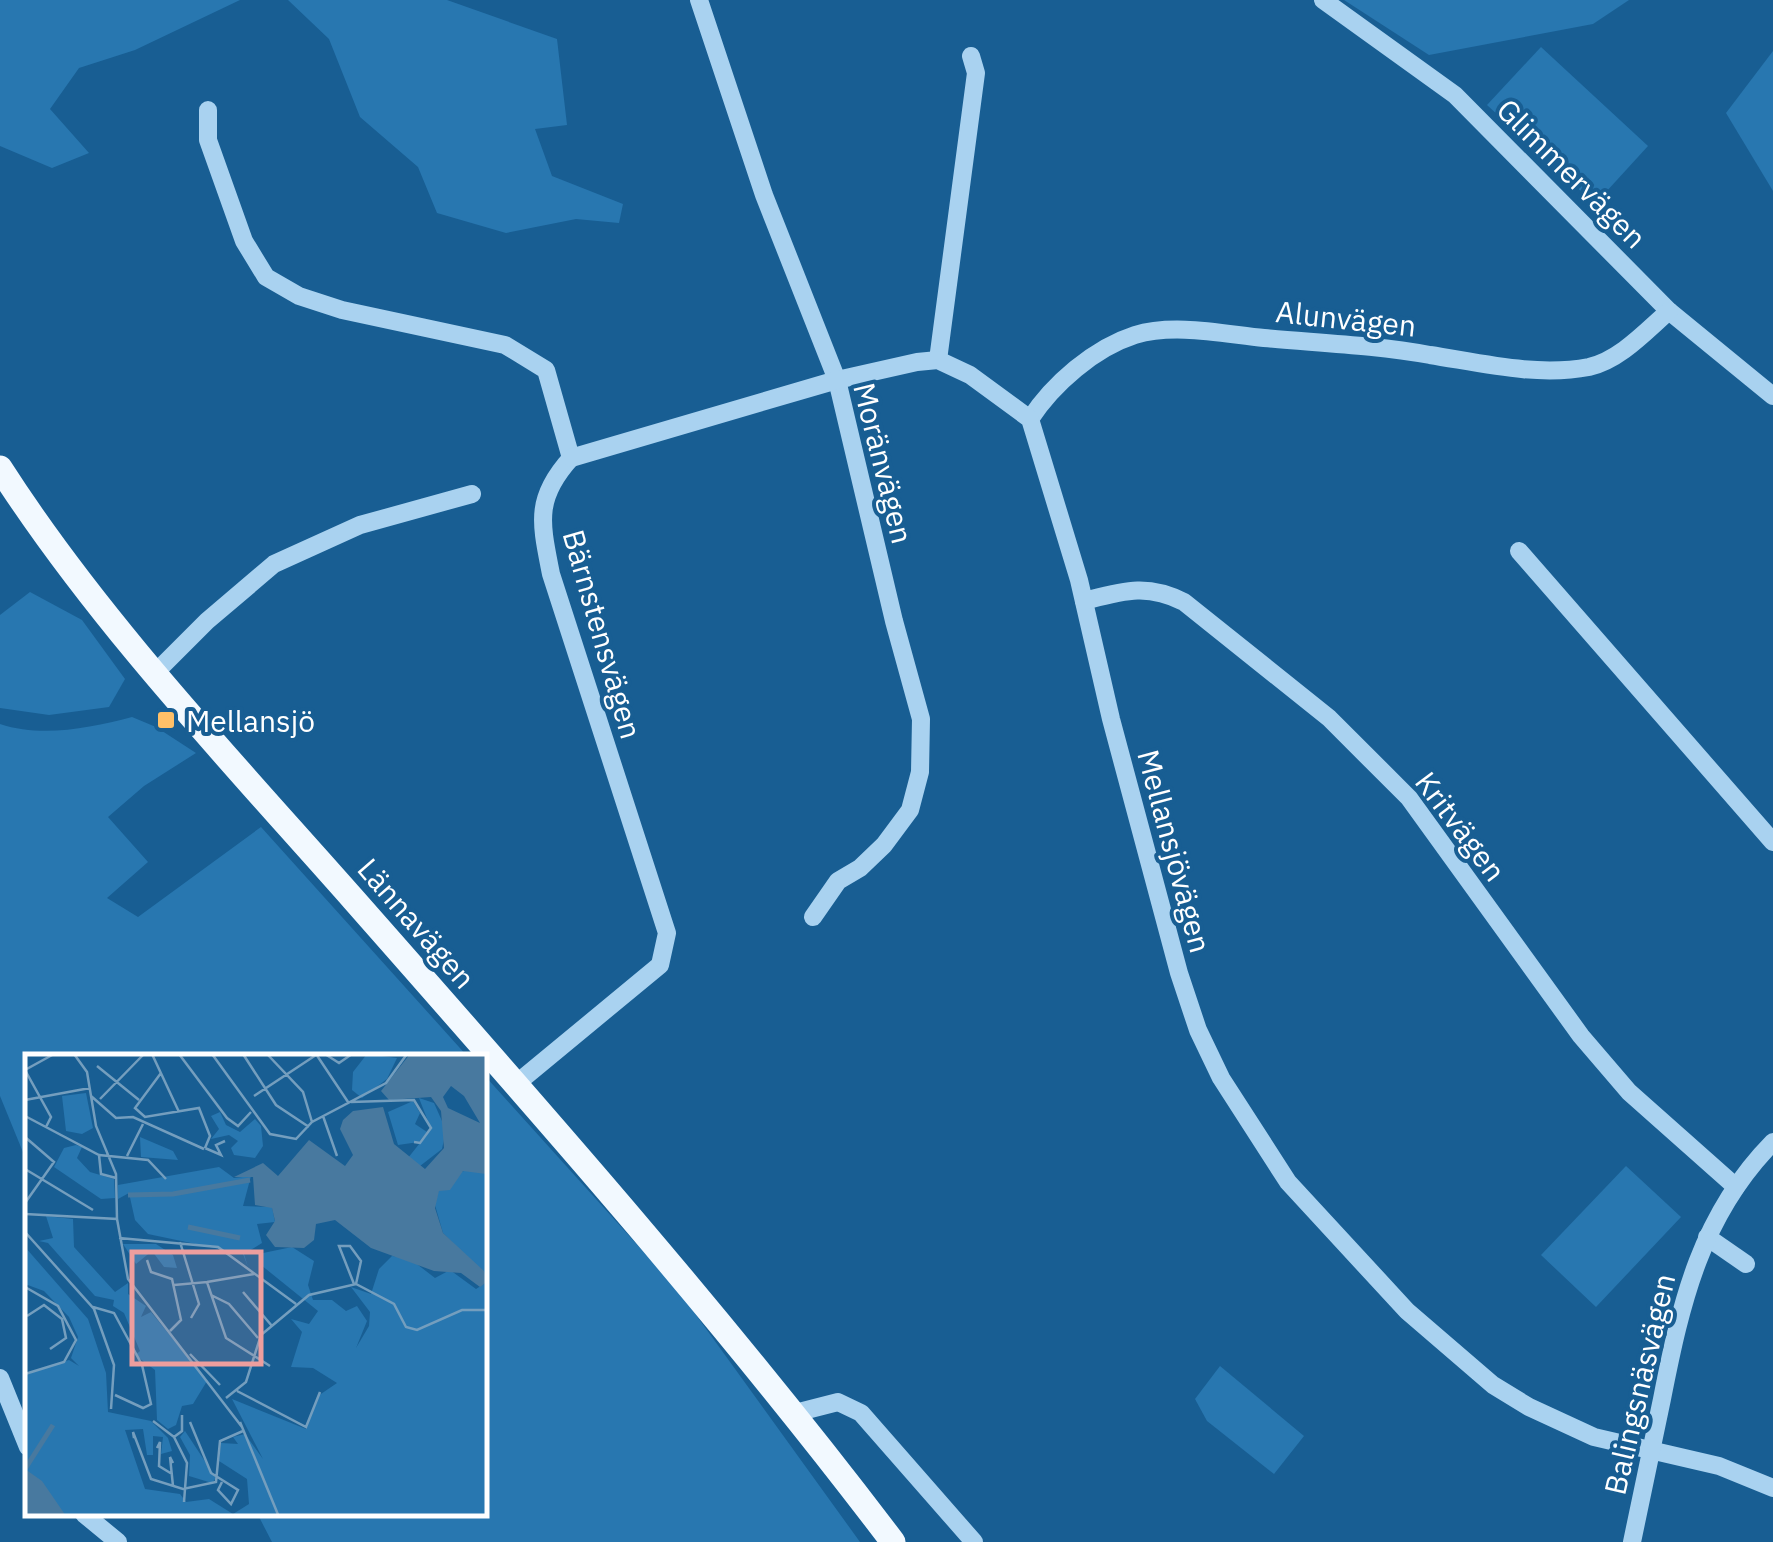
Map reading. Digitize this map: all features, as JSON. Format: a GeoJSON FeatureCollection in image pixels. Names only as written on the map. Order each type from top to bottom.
{"type":"FeatureCollection","features":[{"type":"Feature","properties":{"kind":"main road","name":"Lännavägen"},"geometry":{"type":"LineString","coordinates":[[0,468],[22,503],[155,673],[516,1084],[795,1412],[893,1542]]}},
{"type":"Feature","properties":{"kind":"street","name":"Moränvägen"},"geometry":{"type":"LineString","coordinates":[[699,0],[764,195],[837,380],[921,720],[922,757],[916,792],[903,822],[860,868],[838,881],[813,917]]}},
{"type":"Feature","properties":{"kind":"street","name":"Glimmervägen"},"geometry":{"type":"LineString","coordinates":[[1323,0],[1455,95],[1669,310],[1773,396]]}},
{"type":"Feature","properties":{"kind":"street"},"geometry":{"type":"LineString","coordinates":[[938,360],[976,74],[971,56]]}},
{"type":"Feature","properties":{"kind":"street"},"geometry":{"type":"LineString","coordinates":[[208,110],[208,140],[244,241],[266,277],[299,296],[342,310],[505,345],[546,370],[571,458],[837,380],[938,360],[994,390],[1030,419]]}},
{"type":"Feature","properties":{"kind":"street","name":"Alunvägen"},"geometry":{"type":"LineString","coordinates":[[1030,419],[1048,393],[1106,348],[1136,335],[1199,332],[1411,351],[1551,370],[1592,366],[1628,347],[1669,310]]}},
{"type":"Feature","properties":{"kind":"street","name":"Mellansjövägen"},"geometry":{"type":"LineString","coordinates":[[1030,419],[1084,601],[1111,719],[1198,1030],[1222,1078],[1288,1182],[1407,1311],[1493,1385],[1568,1427],[1594,1437],[1719,1466],[1773,1488]]}},
{"type":"Feature","properties":{"kind":"street","name":"Bärnstensvägen"},"geometry":{"type":"LineString","coordinates":[[516,1084],[660,965],[667,933],[551,574],[543,532],[544,495],[571,458]]}},
{"type":"Feature","properties":{"kind":"street"},"geometry":{"type":"LineString","coordinates":[[155,673],[274,564],[360,525],[472,494]]}},
{"type":"Feature","properties":{"kind":"street"},"geometry":{"type":"LineString","coordinates":[[1519,551],[1773,842]]}},
{"type":"Feature","properties":{"kind":"street","name":"Kritvägen"},"geometry":{"type":"LineString","coordinates":[[1084,601],[1127,591],[1164,592],[1184,602],[1329,718],[1409,798],[1581,1036],[1629,1092],[1736,1187]]}},
{"type":"Feature","properties":{"kind":"street","name":"Balingsnäsvägen"},"geometry":{"type":"LineString","coordinates":[[1632,1542],[1676,1324],[1692,1270],[1706,1237],[1736,1187],[1773,1142]]}},
{"type":"Feature","properties":{"kind":"street"},"geometry":{"type":"LineString","coordinates":[[1706,1237],[1746,1264]]}},
{"type":"Feature","properties":{"kind":"street"},"geometry":{"type":"LineString","coordinates":[[0,1378],[25,1440]]}},
{"type":"Feature","properties":{"kind":"street"},"geometry":{"type":"LineString","coordinates":[[795,1412],[838,1402],[861,1413],[974,1542]]}},
{"type":"Feature","properties":{"kind":"street"},"geometry":{"type":"LineString","coordinates":[[88,1517],[118,1542]]}},
{"type":"Feature","properties":{"kind":"shaded area"},"geometry":{"type":"Polygon","coordinates":[[[0,0],[240,0],[135,50],[79,68],[50,109],[89,153],[52,168],[0,146],[0,0]]]}},
{"type":"Feature","properties":{"kind":"shaded area"},"geometry":{"type":"Polygon","coordinates":[[[288,0],[447,0],[557,39],[567,125],[535,129],[552,176],[623,204],[619,223],[576,219],[506,233],[437,213],[418,167],[360,117],[329,39],[288,0]]]}},
{"type":"Feature","properties":{"kind":"shaded area"},"geometry":{"type":"Polygon","coordinates":[[[1344,0],[1629,0],[1593,24],[1429,55],[1344,0]]]}},
{"type":"Feature","properties":{"kind":"shaded area"},"geometry":{"type":"Polygon","coordinates":[[[1541,47],[1648,146],[1595,204],[1487,105],[1541,47]]]}},
{"type":"Feature","properties":{"kind":"shaded area"},"geometry":{"type":"Polygon","coordinates":[[[1773,51],[1773,191],[1726,113],[1773,51]]]}},
{"type":"Feature","properties":{"kind":"shaded area"},"geometry":{"type":"Polygon","coordinates":[[[30,592],[82,620],[125,679],[109,707],[49,715],[0,708],[0,615],[30,592]]]}},
{"type":"Feature","properties":{"kind":"shaded area"},"geometry":{"type":"Polygon","coordinates":[[[132,717],[156,727],[196,753],[144,786],[108,817],[148,862],[107,898],[138,917],[261,827],[465,1054],[25,1054],[25,1157],[0,1096],[0,724],[49,731],[132,717]]]}},
{"type":"Feature","properties":{"kind":"shaded area"},"geometry":{"type":"Polygon","coordinates":[[[488,1079],[678,1290],[860,1542],[272,1542],[259,1517],[488,1517],[488,1079]]]}},
{"type":"Feature","properties":{"kind":"shaded area"},"geometry":{"type":"Polygon","coordinates":[[[1626,1166],[1681,1217],[1596,1307],[1541,1255],[1626,1166]]]}},
{"type":"Feature","properties":{"kind":"shaded area"},"geometry":{"type":"Polygon","coordinates":[[[1220,1366],[1304,1436],[1274,1474],[1207,1421],[1195,1399],[1220,1366]]]}},
{"type":"Feature","properties":{"kind":"place","name":"Mellansjö"},"geometry":{"type":"Point","coordinates":[166,720]}}]}
